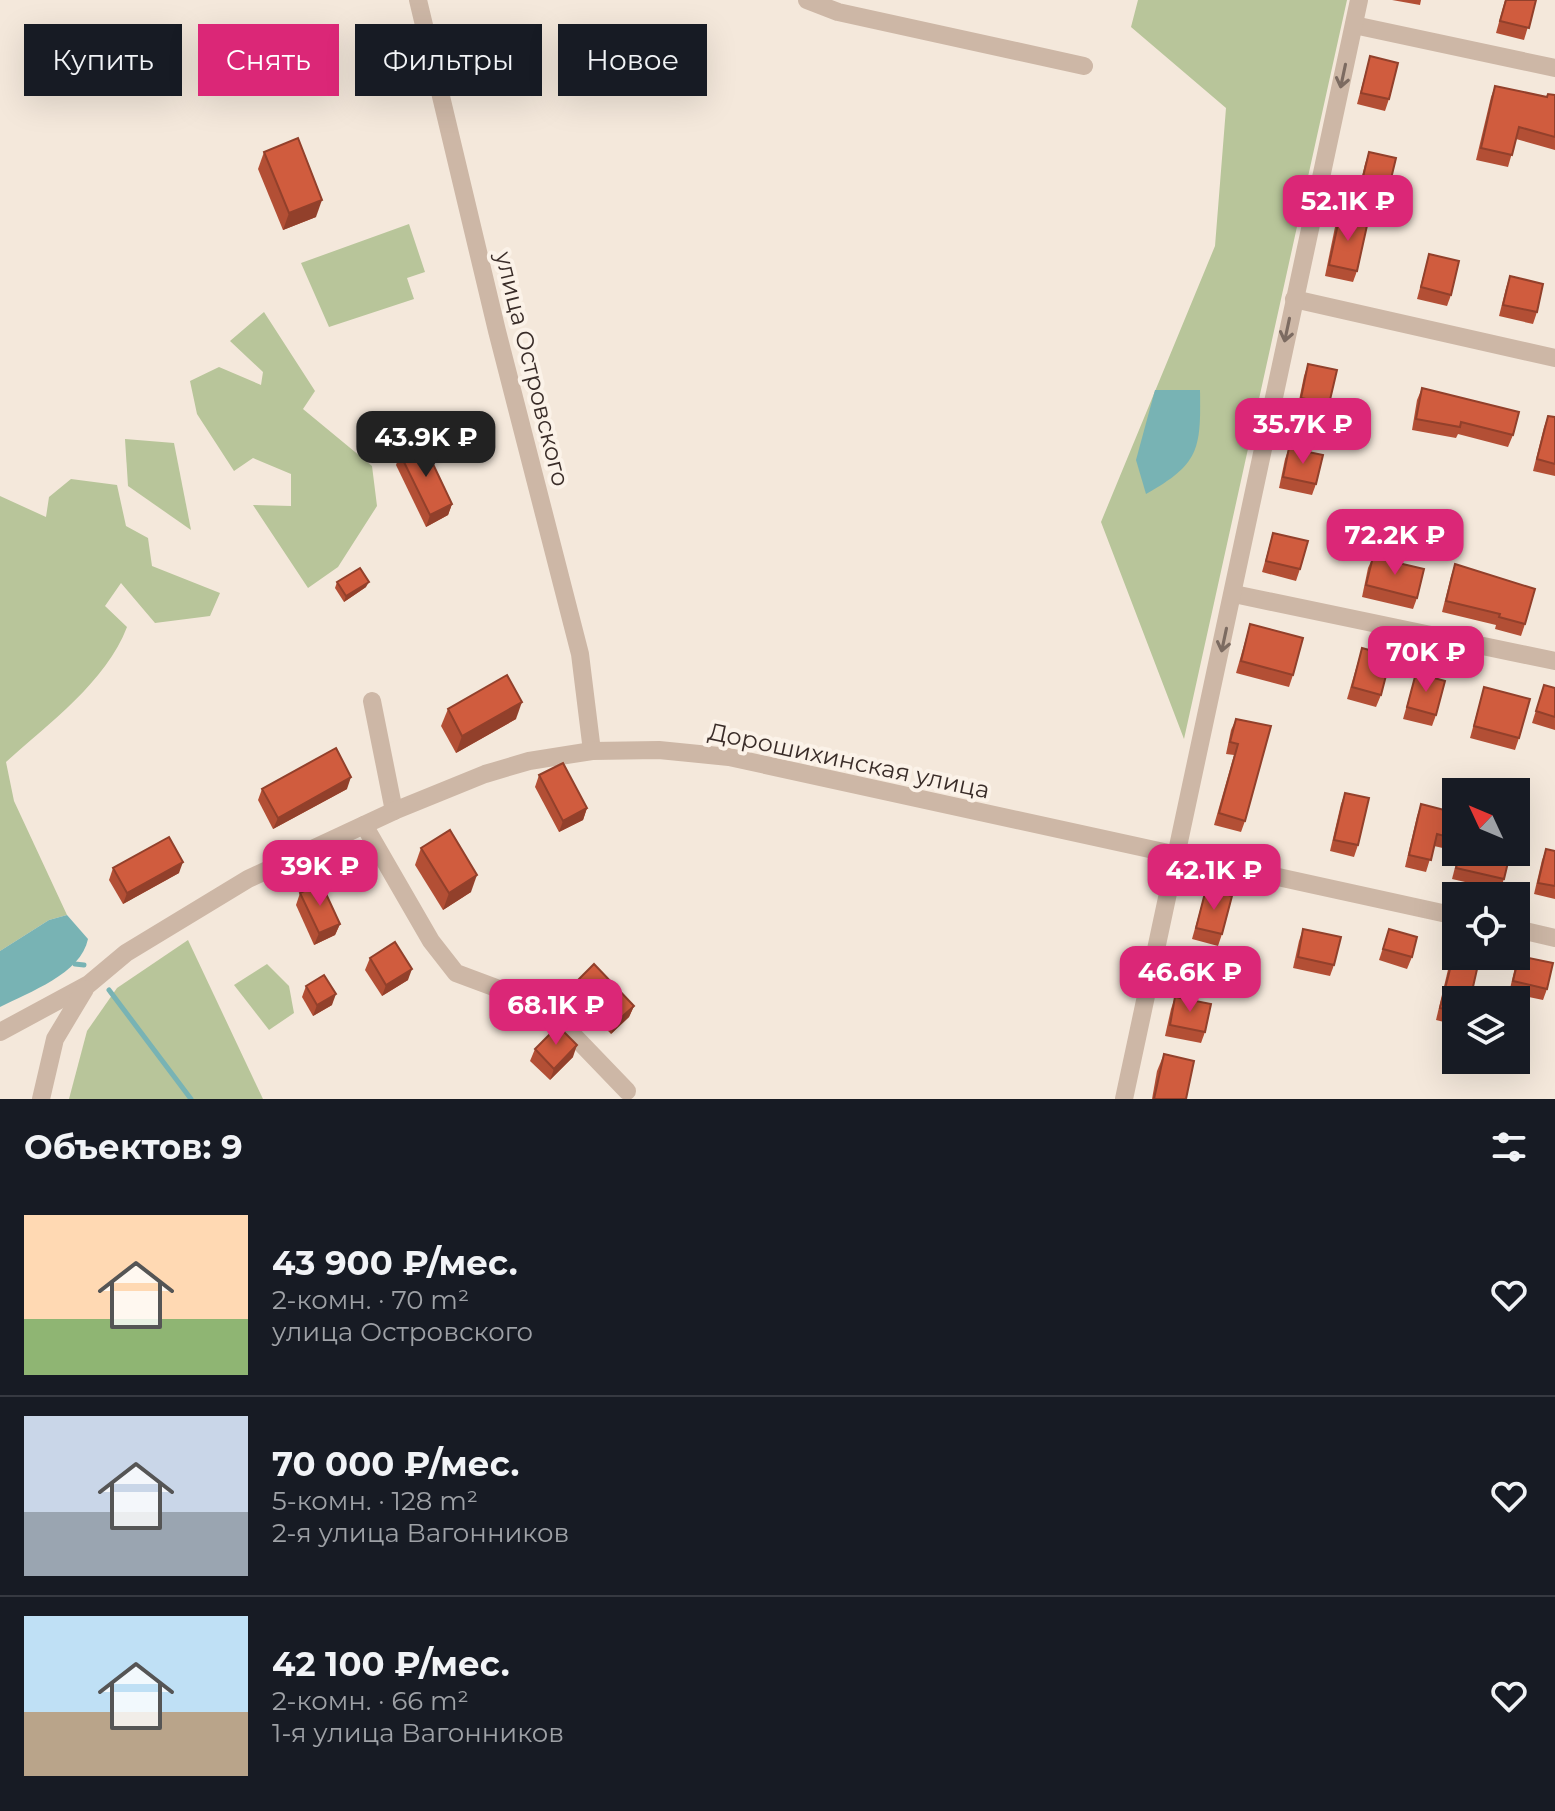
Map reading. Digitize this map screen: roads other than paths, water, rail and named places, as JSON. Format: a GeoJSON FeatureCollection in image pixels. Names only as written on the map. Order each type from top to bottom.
{"type":"FeatureCollection","features":[{"type":"Feature","properties":{"kind":"street"},"geometry":{"type":"LineString","coordinates":[[807,0],[838,12],[1084,66]]}},
{"type":"Feature","properties":{"kind":"street"},"geometry":{"type":"LineString","coordinates":[[1124,1099],[1359,0]]}},
{"type":"Feature","properties":{"kind":"street","name":"улица Островского"},"geometry":{"type":"LineString","coordinates":[[418,1],[497,331],[580,654],[592,751]]}},
{"type":"Feature","properties":{"kind":"street"},"geometry":{"type":"LineString","coordinates":[[1354,25],[1555,68]]}},
{"type":"Feature","properties":{"kind":"street"},"geometry":{"type":"LineString","coordinates":[[1294,299],[1555,358]]}},
{"type":"Feature","properties":{"kind":"street"},"geometry":{"type":"LineString","coordinates":[[1234,594],[1555,661]]}},
{"type":"Feature","properties":{"kind":"street"},"geometry":{"type":"LineString","coordinates":[[372,701],[394,811]]}},
{"type":"Feature","properties":{"kind":"street","name":"Дорошихинская улица"},"geometry":{"type":"LineString","coordinates":[[0,1032],[89,984],[126,953],[248,879],[394,811],[499,769],[592,751],[659,750],[729,757],[1442,913]]}},
{"type":"Feature","properties":{"kind":"street"},"geometry":{"type":"LineString","coordinates":[[364,825],[431,941],[456,973],[523,998],[576,1038],[627,1091]]}},
{"type":"Feature","properties":{"kind":"street"},"geometry":{"type":"LineString","coordinates":[[1530,932],[1555,938]]}},
{"type":"Feature","properties":{"kind":"street"},"geometry":{"type":"LineString","coordinates":[[41,1099],[55,1039],[89,984]]}},
{"type":"Feature","properties":{"kind":"water"},"geometry":{"type":"Polygon","coordinates":[[[1155,390],[1200,390],[1199,427],[1197,441],[1187,464],[1146,494],[1136,460],[1155,390]]]}},
{"type":"Feature","properties":{"kind":"water"},"geometry":{"type":"Polygon","coordinates":[[[67,915],[88,939],[75,962],[39,988],[0,1007],[0,951],[49,920],[67,915]]]}},
{"type":"Feature","properties":{"kind":"waterway"},"geometry":{"type":"LineString","coordinates":[[75,964],[84,965]]}},
{"type":"Feature","properties":{"kind":"waterway"},"geometry":{"type":"LineString","coordinates":[[109,990],[191,1099]]}}]}
